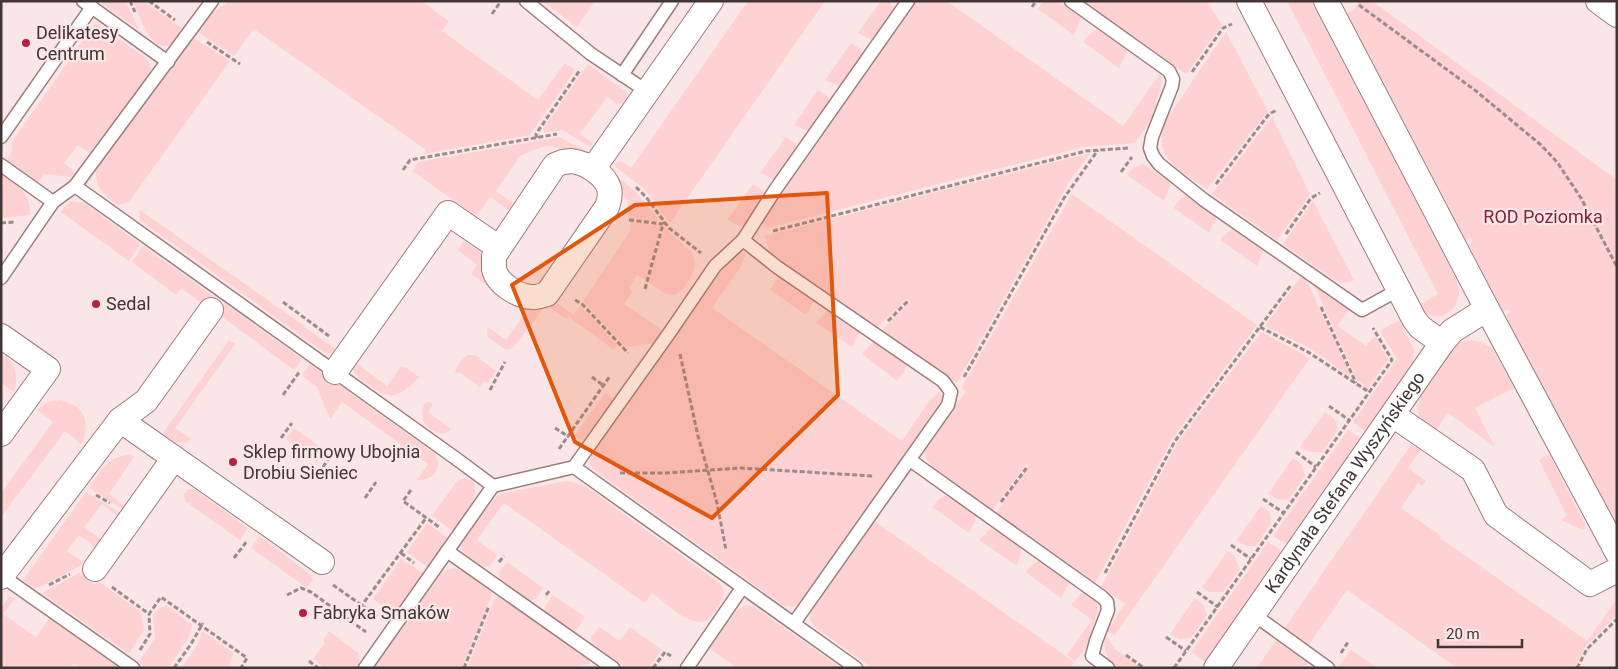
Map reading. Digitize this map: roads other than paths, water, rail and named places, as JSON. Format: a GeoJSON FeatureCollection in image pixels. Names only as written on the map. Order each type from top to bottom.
{"type":"FeatureCollection","features":[{"type":"Feature","properties":{"kind":"street"},"geometry":{"type":"LineString","coordinates":[[593,169],[711,1]]}},
{"type":"Feature","properties":{"kind":"street"},"geometry":{"type":"LineString","coordinates":[[1326,1],[1617,552]]}},
{"type":"Feature","properties":{"kind":"street"},"geometry":{"type":"LineString","coordinates":[[1598,1],[1617,15]]}},
{"type":"Feature","properties":{"kind":"street"},"geometry":{"type":"LineString","coordinates":[[1252,7],[1398,290],[1420,327],[1442,343]]}},
{"type":"Feature","properties":{"kind":"street"},"geometry":{"type":"LineString","coordinates":[[572,161],[593,169],[609,188],[610,198],[607,207],[547,294],[535,297],[526,296],[512,290],[500,281],[494,270],[494,256],[499,248],[555,165],[572,161]]}},
{"type":"Feature","properties":{"kind":"street"},"geometry":{"type":"LineString","coordinates":[[335,372],[448,213],[499,248]]}},
{"type":"Feature","properties":{"kind":"street","name":"Kardynała Stefana Wyszyńskiego"},"geometry":{"type":"LineString","coordinates":[[1216,668],[1442,343],[1452,331],[1466,320],[1487,309]]}},
{"type":"Feature","properties":{"kind":"street"},"geometry":{"type":"LineString","coordinates":[[2,577],[120,420],[146,401],[211,310]]}},
{"type":"Feature","properties":{"kind":"street"},"geometry":{"type":"LineString","coordinates":[[1,336],[48,369],[1,434]]}},
{"type":"Feature","properties":{"kind":"street"},"geometry":{"type":"LineString","coordinates":[[1393,415],[1473,470],[1496,515],[1590,584],[1617,570]]}},
{"type":"Feature","properties":{"kind":"street"},"geometry":{"type":"LineString","coordinates":[[120,420],[322,562]]}},
{"type":"Feature","properties":{"kind":"street"},"geometry":{"type":"LineString","coordinates":[[101,577],[174,458]]}},
{"type":"Feature","properties":{"kind":"lane"},"geometry":{"type":"LineString","coordinates":[[1,278],[53,202],[75,186],[212,1]]}},
{"type":"Feature","properties":{"kind":"lane"},"geometry":{"type":"LineString","coordinates":[[526,1],[591,54],[648,92]]}},
{"type":"Feature","properties":{"kind":"lane"},"geometry":{"type":"LineString","coordinates":[[622,75],[672,1]]}},
{"type":"Feature","properties":{"kind":"lane"},"geometry":{"type":"LineString","coordinates":[[364,668],[492,486],[574,467],[715,266],[743,240],[770,198],[908,1]]}},
{"type":"Feature","properties":{"kind":"lane"},"geometry":{"type":"LineString","coordinates":[[1070,1],[1169,71],[1172,83],[1152,137],[1150,148],[1153,156],[1166,171],[1204,200],[1362,310],[1398,290]]}},
{"type":"Feature","properties":{"kind":"lane"},"geometry":{"type":"LineString","coordinates":[[1,137],[88,4],[168,62]]}},
{"type":"Feature","properties":{"kind":"lane"},"geometry":{"type":"LineString","coordinates":[[1,165],[53,202]]}},
{"type":"Feature","properties":{"kind":"lane"},"geometry":{"type":"LineString","coordinates":[[75,186],[492,486]]}},
{"type":"Feature","properties":{"kind":"lane"},"geometry":{"type":"LineString","coordinates":[[743,240],[777,267],[943,381],[950,392],[948,405],[794,623]]}},
{"type":"Feature","properties":{"kind":"lane"},"geometry":{"type":"LineString","coordinates":[[910,460],[1107,602],[1108,610],[1092,656],[1108,668]]}},
{"type":"Feature","properties":{"kind":"lane"},"geometry":{"type":"LineString","coordinates":[[574,467],[856,668]]}},
{"type":"Feature","properties":{"kind":"lane"},"geometry":{"type":"LineString","coordinates":[[447,551],[614,668]]}},
{"type":"Feature","properties":{"kind":"lane"},"geometry":{"type":"LineString","coordinates":[[2,577],[131,667]]}},
{"type":"Feature","properties":{"kind":"lane"},"geometry":{"type":"LineString","coordinates":[[687,668],[742,588]]}},
{"type":"Feature","properties":{"kind":"lane"},"geometry":{"type":"LineString","coordinates":[[1253,614],[1328,668]]}},
{"type":"Feature","properties":{"kind":"place","name":"Delikatesy Centrum"},"geometry":{"type":"Point","coordinates":[26,43]}},
{"type":"Feature","properties":{"kind":"place","name":"Sedal"},"geometry":{"type":"Point","coordinates":[96,304]}},
{"type":"Feature","properties":{"kind":"place","name":"Sklep firmowy Ubojnia Drobiu Sieniec"},"geometry":{"type":"Point","coordinates":[233,462]}},
{"type":"Feature","properties":{"kind":"place","name":"Fabryka Smaków"},"geometry":{"type":"Point","coordinates":[303,613]}},
{"type":"Feature","properties":{"kind":"park label","name":"ROD Poziomka"},"geometry":{"type":"Point","coordinates":[1543,217]}}]}
